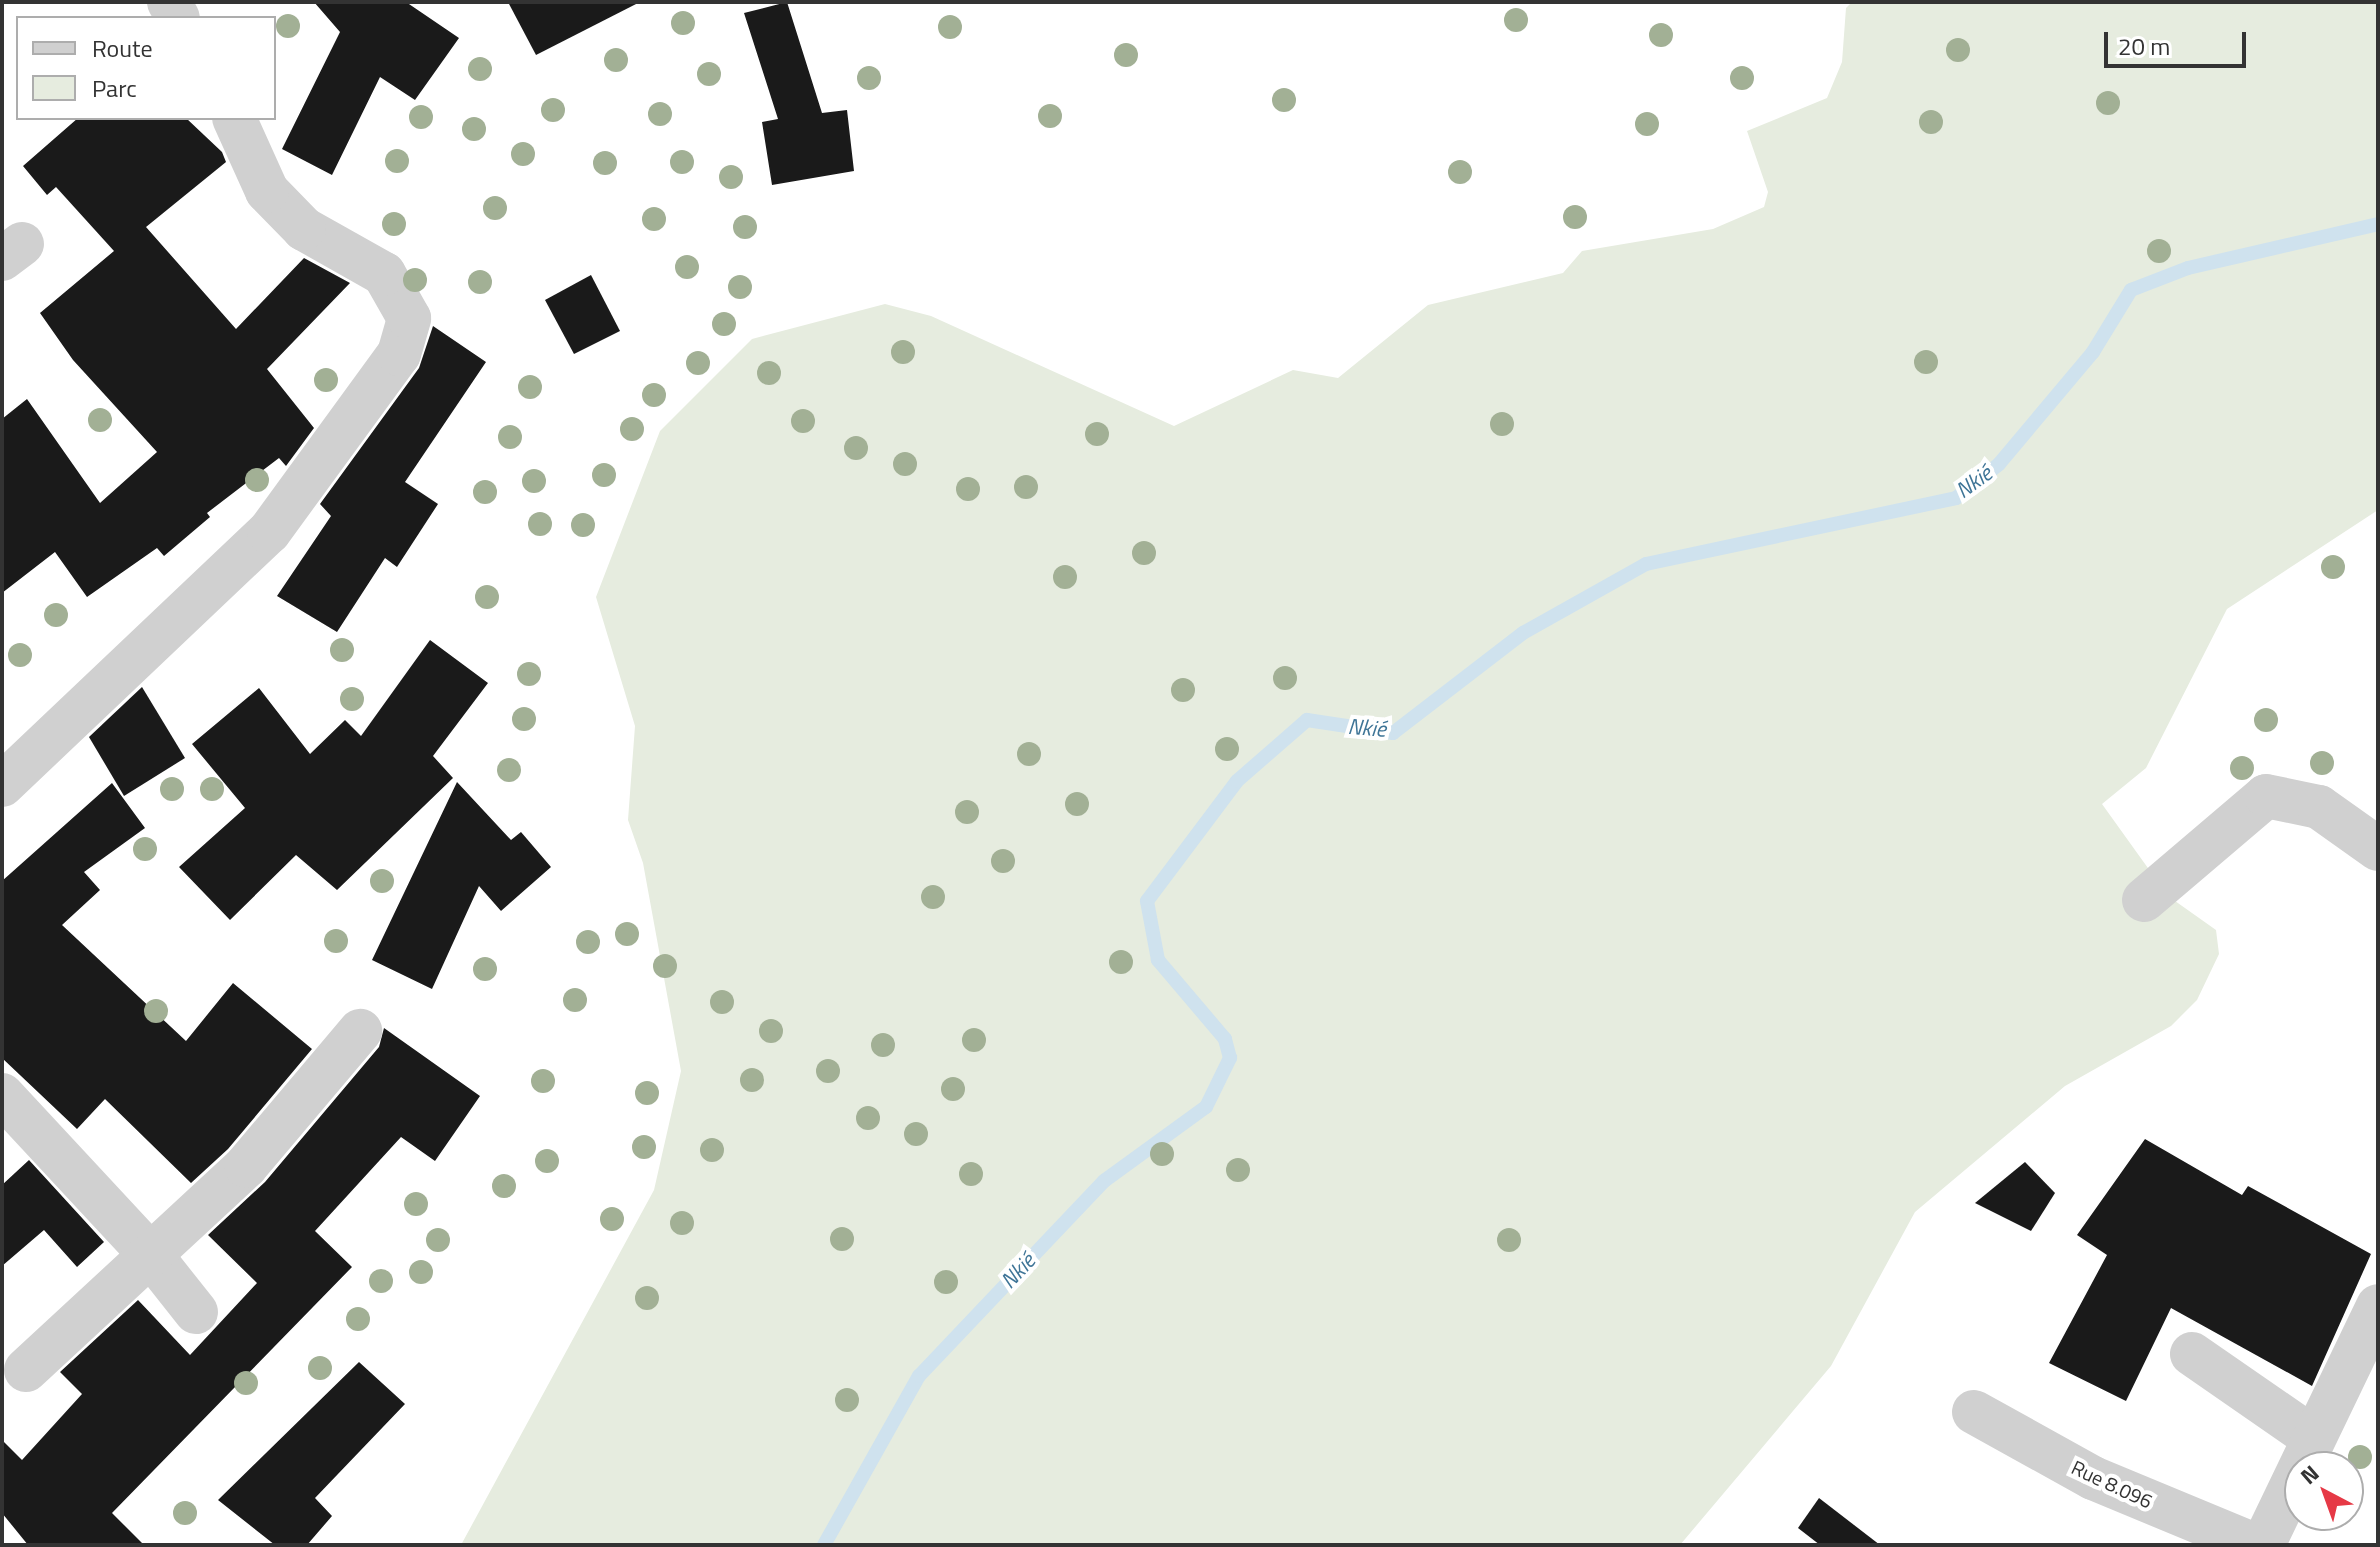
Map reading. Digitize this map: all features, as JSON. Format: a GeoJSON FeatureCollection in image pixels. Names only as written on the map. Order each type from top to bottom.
{"type":"FeatureCollection","features":[{"type":"Feature","properties":{"kind":"street"},"geometry":{"type":"LineString","coordinates":[[2,785],[269,532],[399,354],[409,318],[384,274],[304,229],[267,191],[235,120]]}},
{"type":"Feature","properties":{"kind":"street"},"geometry":{"type":"LineString","coordinates":[[2144,900],[2266,796],[2319,807],[2378,849]]}},
{"type":"Feature","properties":{"kind":"street"},"geometry":{"type":"LineString","coordinates":[[26,1370],[246,1166],[360,1031]]}},
{"type":"Feature","properties":{"kind":"street"},"geometry":{"type":"LineString","coordinates":[[2,1095],[150,1254],[196,1312]]}},
{"type":"Feature","properties":{"kind":"street"},"geometry":{"type":"LineString","coordinates":[[2263,1545],[2312,1437],[2378,1306]]}},
{"type":"Feature","properties":{"kind":"street"},"geometry":{"type":"LineString","coordinates":[[2192,1354],[2312,1437]]}},
{"type":"Feature","properties":{"kind":"street","name":"Rue 8.096"},"geometry":{"type":"LineString","coordinates":[[1974,1412],[2093,1478],[2255,1545]]}},
{"type":"Feature","properties":{"kind":"green space"},"geometry":{"type":"Polygon","coordinates":[[[1852,2],[2378,2],[2378,510],[2227,609],[2146,768],[2102,804],[2168,896],[2216,930],[2219,954],[2197,1000],[2171,1026],[2065,1086],[1915,1212],[1831,1366],[1680,1545],[461,1545],[654,1190],[681,1071],[643,863],[628,820],[635,726],[596,597],[660,431],[752,339],[885,304],[931,316],[1174,426],[1293,370],[1338,378],[1428,305],[1563,273],[1582,251],[1713,229],[1764,207],[1768,192],[1747,131],[1827,98],[1842,62],[1846,8],[1852,2]]]}},
{"type":"Feature","properties":{"kind":"building"},"geometry":{"type":"Polygon","coordinates":[[[314,2],[406,2],[459,38],[415,100],[380,77],[332,175],[282,149],[340,32],[314,2]]]}},
{"type":"Feature","properties":{"kind":"building"},"geometry":{"type":"Polygon","coordinates":[[[508,2],[640,2],[536,55],[508,2]]]}},
{"type":"Feature","properties":{"kind":"building"},"geometry":{"type":"Polygon","coordinates":[[[787,2],[822,113],[847,110],[854,171],[772,185],[762,122],[778,119],[744,13],[787,2]]]}},
{"type":"Feature","properties":{"kind":"building"},"geometry":{"type":"Polygon","coordinates":[[[76,120],[188,120],[222,152],[226,162],[146,227],[236,329],[304,258],[350,283],[267,369],[314,428],[286,466],[279,458],[207,513],[210,517],[164,556],[157,548],[87,597],[55,552],[2,593],[2,419],[27,399],[100,503],[157,452],[73,360],[40,313],[114,251],[56,187],[47,195],[23,166],[76,120]]]}},
{"type":"Feature","properties":{"kind":"building"},"geometry":{"type":"Polygon","coordinates":[[[591,275],[620,331],[574,354],[545,300],[591,275]]]}},
{"type":"Feature","properties":{"kind":"building"},"geometry":{"type":"Polygon","coordinates":[[[433,326],[486,362],[405,482],[438,504],[397,567],[385,558],[337,632],[277,596],[331,516],[320,504],[419,368],[433,326]]]}},
{"type":"Feature","properties":{"kind":"building"},"geometry":{"type":"Polygon","coordinates":[[[430,640],[488,683],[433,756],[453,778],[337,890],[296,855],[230,920],[179,867],[245,808],[192,744],[259,688],[310,754],[345,720],[361,736],[430,640]]]}},
{"type":"Feature","properties":{"kind":"building"},"geometry":{"type":"Polygon","coordinates":[[[142,687],[185,758],[124,796],[89,737],[142,687]]]}},
{"type":"Feature","properties":{"kind":"building"},"geometry":{"type":"Polygon","coordinates":[[[457,782],[511,840],[521,832],[551,867],[501,911],[479,886],[432,989],[372,960],[457,782]]]}},
{"type":"Feature","properties":{"kind":"building"},"geometry":{"type":"Polygon","coordinates":[[[112,783],[145,828],[84,872],[100,890],[62,925],[186,1041],[233,983],[312,1049],[228,1149],[191,1183],[105,1099],[77,1129],[2,1058],[2,881],[112,783]]]}},
{"type":"Feature","properties":{"kind":"building"},"geometry":{"type":"Polygon","coordinates":[[[384,1028],[480,1096],[435,1161],[401,1137],[315,1231],[352,1267],[112,1513],[144,1545],[28,1545],[2,1513],[2,1440],[22,1460],[82,1394],[60,1372],[138,1300],[190,1355],[257,1283],[208,1235],[265,1182],[379,1047],[384,1028]]]}},
{"type":"Feature","properties":{"kind":"building"},"geometry":{"type":"Polygon","coordinates":[[[2145,1139],[2242,1195],[2248,1186],[2371,1254],[2312,1386],[2171,1308],[2126,1401],[2049,1363],[2107,1255],[2077,1235],[2145,1139]]]}},
{"type":"Feature","properties":{"kind":"building"},"geometry":{"type":"Polygon","coordinates":[[[29,1160],[104,1242],[77,1267],[44,1230],[2,1266],[2,1185],[29,1160]]]}},
{"type":"Feature","properties":{"kind":"building"},"geometry":{"type":"Polygon","coordinates":[[[2025,1162],[2055,1193],[2031,1231],[1975,1203],[2025,1162]]]}},
{"type":"Feature","properties":{"kind":"building"},"geometry":{"type":"Polygon","coordinates":[[[359,1362],[405,1404],[315,1498],[332,1516],[307,1545],[275,1545],[218,1500],[359,1362]]]}},
{"type":"Feature","properties":{"kind":"building"},"geometry":{"type":"Polygon","coordinates":[[[1819,1498],[1880,1545],[1820,1545],[1798,1528],[1819,1498]]]}},
{"type":"Feature","properties":{"kind":"waterway","name":"Nkié"},"geometry":{"type":"LineString","coordinates":[[824,1545],[919,1376],[1104,1181],[1206,1107],[1230,1058],[1225,1039],[1158,960],[1147,901],[1237,781],[1307,720],[1393,733],[1523,633],[1646,564],[1956,498],[1999,464],[2093,352],[2131,290],[2188,268],[2378,224]]}}]}
